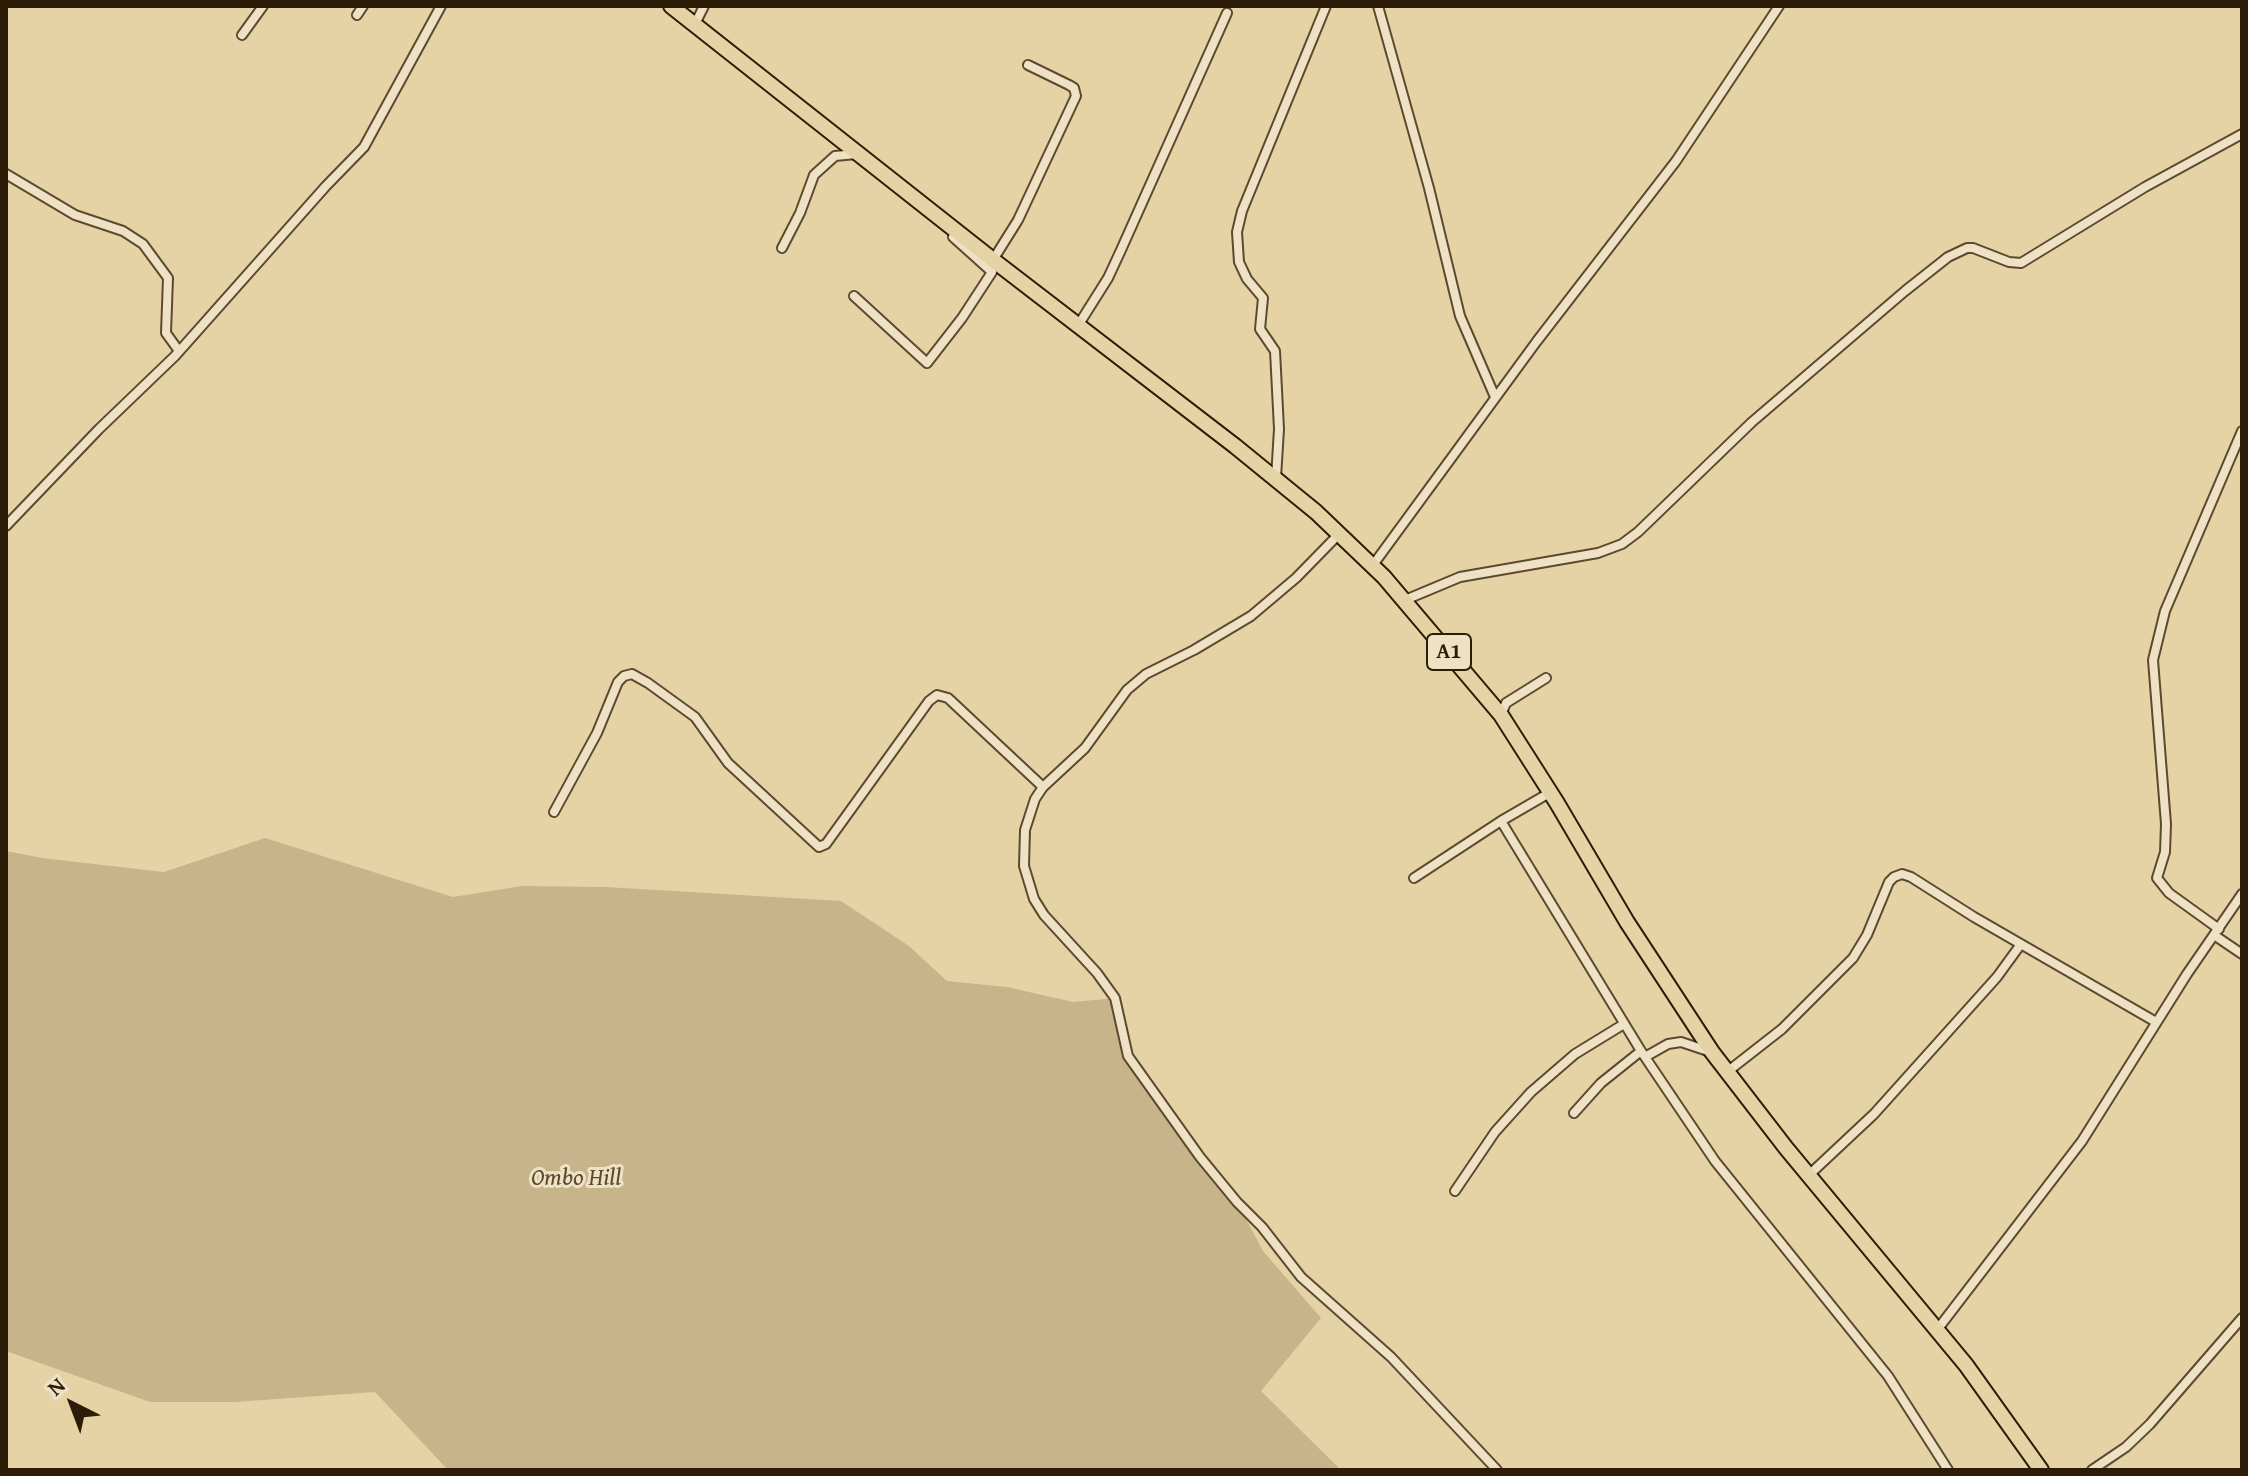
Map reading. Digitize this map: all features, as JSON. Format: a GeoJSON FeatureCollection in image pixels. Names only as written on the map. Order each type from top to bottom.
{"type":"FeatureCollection","features":[{"type":"Feature","properties":{"kind":"highway","name":"A1"},"geometry":{"type":"LineString","coordinates":[[671,6],[1276,479],[1373,565],[1501,715],[1551,792],[1627,922],[1712,1052],[1937,1330],[2002,1413],[2041,1470]]}},
{"type":"Feature","properties":{"kind":"street"},"geometry":{"type":"LineString","coordinates":[[242,35],[262,6]]}},
{"type":"Feature","properties":{"kind":"street"},"geometry":{"type":"LineString","coordinates":[[357,15],[363,6]]}},
{"type":"Feature","properties":{"kind":"street"},"geometry":{"type":"LineString","coordinates":[[6,526],[179,351],[356,156],[370,138],[441,6]]}},
{"type":"Feature","properties":{"kind":"street"},"geometry":{"type":"LineString","coordinates":[[695,24],[704,6]]}},
{"type":"Feature","properties":{"kind":"street"},"geometry":{"type":"LineString","coordinates":[[1276,479],[1279,429],[1276,354],[1260,329],[1263,298],[1247,279],[1239,262],[1237,232],[1242,211],[1326,6]]}},
{"type":"Feature","properties":{"kind":"street"},"geometry":{"type":"LineString","coordinates":[[1378,6],[1429,188],[1460,316],[1495,397]]}},
{"type":"Feature","properties":{"kind":"street"},"geometry":{"type":"LineString","coordinates":[[1373,565],[1424,499],[1495,397],[1676,161],[1779,6]]}},
{"type":"Feature","properties":{"kind":"street"},"geometry":{"type":"LineString","coordinates":[[1079,324],[1108,278],[1227,13]]}},
{"type":"Feature","properties":{"kind":"street"},"geometry":{"type":"LineString","coordinates":[[993,260],[1018,220],[1076,96],[1074,88],[1028,65]]}},
{"type":"Feature","properties":{"kind":"street"},"geometry":{"type":"LineString","coordinates":[[1405,600],[1470,574],[1598,553],[1622,544],[1752,422],[1948,257],[1973,248],[2009,262],[2021,263],[2145,187],[2242,134]]}},
{"type":"Feature","properties":{"kind":"street"},"geometry":{"type":"LineString","coordinates":[[782,248],[800,213],[814,175],[835,156],[862,154],[992,272],[927,363],[854,296]]}},
{"type":"Feature","properties":{"kind":"street"},"geometry":{"type":"LineString","coordinates":[[6,174],[75,215],[123,231],[143,244],[163,267],[168,278],[166,333],[179,351]]}},
{"type":"Feature","properties":{"kind":"street"},"geometry":{"type":"LineString","coordinates":[[2242,431],[2165,611],[2153,660],[2166,824],[2165,852],[2157,878],[2169,893],[2242,954]]}},
{"type":"Feature","properties":{"kind":"street"},"geometry":{"type":"LineString","coordinates":[[1339,534],[1296,578],[1251,616],[1135,683],[1085,748],[1043,787],[1035,799],[1023,846],[1028,881],[1044,915],[1097,973],[1115,998],[1126,1050],[1132,1063],[1215,1176],[1262,1227],[1301,1277],[1391,1357],[1497,1470]]}},
{"type":"Feature","properties":{"kind":"street"},"geometry":{"type":"LineString","coordinates":[[554,812],[597,733],[618,682],[627,675],[637,676],[695,717],[728,763],[819,847],[826,844],[929,701],[937,695],[948,698],[1043,787]]}},
{"type":"Feature","properties":{"kind":"street"},"geometry":{"type":"LineString","coordinates":[[1501,715],[1506,703],[1546,678]]}},
{"type":"Feature","properties":{"kind":"street"},"geometry":{"type":"LineString","coordinates":[[1414,878],[1551,792]]}},
{"type":"Feature","properties":{"kind":"street"},"geometry":{"type":"LineString","coordinates":[[1501,821],[1624,1024],[1715,1161],[1888,1376],[1948,1470]]}},
{"type":"Feature","properties":{"kind":"street"},"geometry":{"type":"LineString","coordinates":[[1727,1072],[1782,1029],[1853,958],[1867,935],[1889,882],[1902,874],[2156,1022]]}},
{"type":"Feature","properties":{"kind":"street"},"geometry":{"type":"LineString","coordinates":[[1937,1330],[2082,1141],[2156,1022],[2242,894]]}},
{"type":"Feature","properties":{"kind":"street"},"geometry":{"type":"LineString","coordinates":[[1810,1174],[1874,1114],[1997,977],[2021,944]]}},
{"type":"Feature","properties":{"kind":"street"},"geometry":{"type":"LineString","coordinates":[[1455,1191],[1495,1132],[1531,1092],[1575,1054],[1624,1024]]}},
{"type":"Feature","properties":{"kind":"street"},"geometry":{"type":"LineString","coordinates":[[1574,1113],[1601,1083],[1643,1054],[1677,1042],[1712,1052]]}},
{"type":"Feature","properties":{"kind":"street"},"geometry":{"type":"LineString","coordinates":[[2092,1470],[2126,1447],[2150,1424],[2242,1318]]}},
{"type":"Feature","properties":{"kind":"green space","name":"Ombo Hill"},"geometry":{"type":"Polygon","coordinates":[[[265,838],[453,897],[522,886],[606,887],[841,901],[909,946],[947,981],[1007,987],[1073,1002],[1115,998],[1124,1041],[1174,1122],[1237,1202],[1263,1251],[1321,1318],[1261,1391],[1341,1470],[448,1470],[375,1392],[235,1402],[150,1402],[6,1351],[6,851],[164,872],[265,838]]]}}]}
